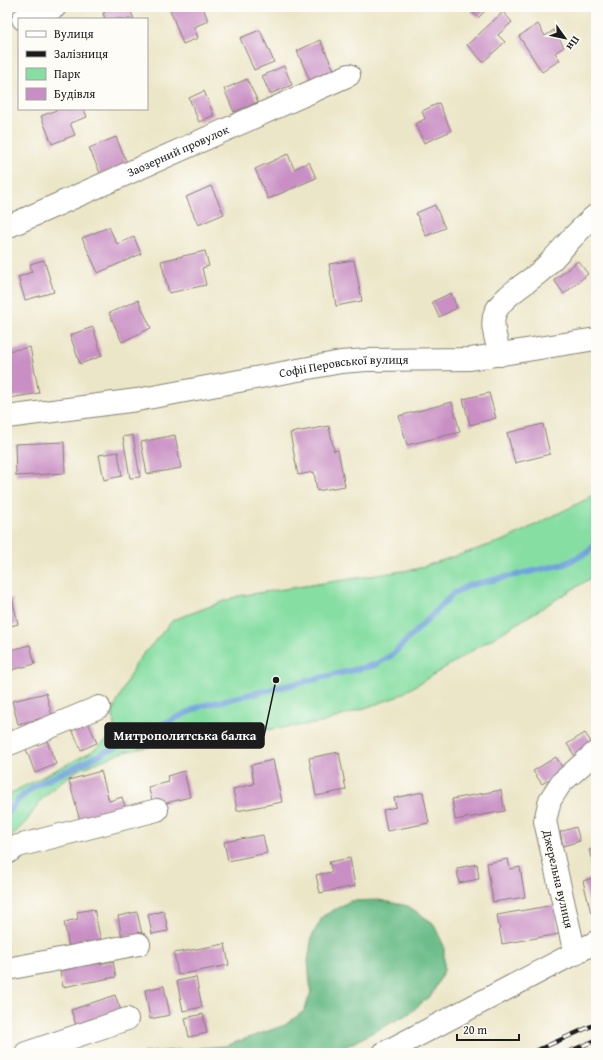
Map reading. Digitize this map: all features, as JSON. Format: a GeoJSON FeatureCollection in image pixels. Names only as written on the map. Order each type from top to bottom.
{"type":"FeatureCollection","features":[{"type":"Feature","properties":{"kind":"street"},"geometry":{"type":"LineString","coordinates":[[26,18],[55,7]]}},
{"type":"Feature","properties":{"kind":"street"},"geometry":{"type":"LineString","coordinates":[[7,25],[18,20]]}},
{"type":"Feature","properties":{"kind":"street","name":"Заозерний провулок"},"geometry":{"type":"LineString","coordinates":[[7,227],[349,75]]}},
{"type":"Feature","properties":{"kind":"street"},"geometry":{"type":"LineString","coordinates":[[500,355],[493,327],[495,314],[502,302],[542,270],[585,224],[596,215]]}},
{"type":"Feature","properties":{"kind":"street","name":"Софіі Перовської вулиця"},"geometry":{"type":"LineString","coordinates":[[7,417],[137,400],[341,362],[367,360],[470,359],[596,340]]}},
{"type":"Feature","properties":{"kind":"street"},"geometry":{"type":"LineString","coordinates":[[7,745],[99,707]]}},
{"type":"Feature","properties":{"kind":"street","name":"Джерельна вулиця"},"geometry":{"type":"LineString","coordinates":[[575,954],[545,821],[550,800],[561,783],[596,752]]}},
{"type":"Feature","properties":{"kind":"street"},"geometry":{"type":"LineString","coordinates":[[7,853],[18,846],[157,810]]}},
{"type":"Feature","properties":{"kind":"street"},"geometry":{"type":"LineString","coordinates":[[384,1053],[596,942]]}},
{"type":"Feature","properties":{"kind":"street"},"geometry":{"type":"LineString","coordinates":[[7,969],[139,944]]}},
{"type":"Feature","properties":{"kind":"street"},"geometry":{"type":"LineString","coordinates":[[26,1053],[127,1019]]}},
{"type":"Feature","properties":{"kind":"green space"},"geometry":{"type":"Polygon","coordinates":[[[596,493],[596,575],[397,697],[321,723],[177,741],[124,752],[78,770],[59,783],[41,800],[26,822],[7,841],[7,795],[91,752],[107,740],[114,729],[113,711],[135,664],[173,620],[238,596],[416,569],[505,540],[587,499],[596,493]]]}},
{"type":"Feature","properties":{"kind":"green space"},"geometry":{"type":"Polygon","coordinates":[[[379,900],[408,906],[433,923],[444,946],[444,971],[432,994],[410,1013],[334,1053],[143,1053],[225,1046],[285,1025],[304,1011],[311,992],[308,961],[312,936],[323,916],[350,901],[379,900]]]}},
{"type":"Feature","properties":{"kind":"building"},"geometry":{"type":"Polygon","coordinates":[[[7,7],[12,17],[7,19],[7,7]]]}},
{"type":"Feature","properties":{"kind":"building"},"geometry":{"type":"Polygon","coordinates":[[[117,7],[129,7],[134,18],[105,18],[103,13],[117,7]]]}},
{"type":"Feature","properties":{"kind":"building"},"geometry":{"type":"Polygon","coordinates":[[[169,7],[203,7],[208,21],[194,27],[198,38],[183,44],[169,7]]]}},
{"type":"Feature","properties":{"kind":"building"},"geometry":{"type":"Polygon","coordinates":[[[467,7],[489,7],[478,18],[467,7]]]}},
{"type":"Feature","properties":{"kind":"building"},"geometry":{"type":"Polygon","coordinates":[[[503,12],[512,22],[498,35],[505,42],[483,62],[467,45],[503,12]]]}},
{"type":"Feature","properties":{"kind":"building"},"geometry":{"type":"Polygon","coordinates":[[[538,24],[545,36],[554,30],[564,47],[555,53],[560,60],[542,72],[519,36],[538,24]]]}},
{"type":"Feature","properties":{"kind":"building"},"geometry":{"type":"Polygon","coordinates":[[[260,30],[274,62],[254,70],[240,38],[260,30]]]}},
{"type":"Feature","properties":{"kind":"building"},"geometry":{"type":"Polygon","coordinates":[[[320,40],[334,70],[310,81],[297,51],[320,40]]]}},
{"type":"Feature","properties":{"kind":"building"},"geometry":{"type":"Polygon","coordinates":[[[284,66],[292,85],[270,94],[262,76],[284,66]]]}},
{"type":"Feature","properties":{"kind":"building"},"geometry":{"type":"Polygon","coordinates":[[[247,79],[258,102],[234,112],[224,89],[247,79]]]}},
{"type":"Feature","properties":{"kind":"building"},"geometry":{"type":"Polygon","coordinates":[[[204,91],[214,115],[199,122],[189,98],[204,91]]]}},
{"type":"Feature","properties":{"kind":"building"},"geometry":{"type":"Polygon","coordinates":[[[439,103],[451,131],[424,143],[415,124],[425,119],[422,111],[439,103]]]}},
{"type":"Feature","properties":{"kind":"building"},"geometry":{"type":"Polygon","coordinates":[[[56,110],[84,110],[87,117],[70,123],[75,135],[52,144],[41,116],[56,110]]]}},
{"type":"Feature","properties":{"kind":"building"},"geometry":{"type":"Polygon","coordinates":[[[116,137],[127,163],[101,175],[89,148],[116,137]]]}},
{"type":"Feature","properties":{"kind":"building"},"geometry":{"type":"Polygon","coordinates":[[[288,154],[294,169],[309,162],[316,178],[268,199],[255,169],[288,154]]]}},
{"type":"Feature","properties":{"kind":"building"},"geometry":{"type":"Polygon","coordinates":[[[211,186],[224,214],[198,225],[186,197],[211,186]]]}},
{"type":"Feature","properties":{"kind":"building"},"geometry":{"type":"Polygon","coordinates":[[[435,205],[445,228],[426,236],[416,213],[435,205]]]}},
{"type":"Feature","properties":{"kind":"building"},"geometry":{"type":"Polygon","coordinates":[[[109,227],[117,244],[134,237],[141,254],[98,273],[82,238],[109,227]]]}},
{"type":"Feature","properties":{"kind":"building"},"geometry":{"type":"Polygon","coordinates":[[[205,251],[209,266],[202,268],[206,285],[169,293],[161,261],[205,251]]]}},
{"type":"Feature","properties":{"kind":"building"},"geometry":{"type":"Polygon","coordinates":[[[44,260],[54,292],[25,300],[18,277],[32,272],[30,264],[44,260]]]}},
{"type":"Feature","properties":{"kind":"building"},"geometry":{"type":"Polygon","coordinates":[[[354,260],[362,301],[336,306],[329,264],[354,260]]]}},
{"type":"Feature","properties":{"kind":"building"},"geometry":{"type":"Polygon","coordinates":[[[578,261],[588,274],[564,294],[554,280],[578,261]]]}},
{"type":"Feature","properties":{"kind":"building"},"geometry":{"type":"Polygon","coordinates":[[[451,293],[457,308],[439,317],[432,302],[451,293]]]}},
{"type":"Feature","properties":{"kind":"building"},"geometry":{"type":"Polygon","coordinates":[[[138,300],[151,328],[122,342],[109,313],[138,300]]]}},
{"type":"Feature","properties":{"kind":"building"},"geometry":{"type":"Polygon","coordinates":[[[93,327],[102,356],[80,364],[70,335],[93,327]]]}},
{"type":"Feature","properties":{"kind":"building"},"geometry":{"type":"Polygon","coordinates":[[[30,347],[39,393],[10,398],[7,383],[7,351],[30,347]]]}},
{"type":"Feature","properties":{"kind":"building"},"geometry":{"type":"Polygon","coordinates":[[[489,393],[496,418],[470,425],[463,399],[489,393]]]}},
{"type":"Feature","properties":{"kind":"building"},"geometry":{"type":"Polygon","coordinates":[[[452,402],[460,432],[407,445],[399,416],[452,402]]]}},
{"type":"Feature","properties":{"kind":"building"},"geometry":{"type":"Polygon","coordinates":[[[543,424],[550,454],[515,463],[507,433],[543,424]]]}},
{"type":"Feature","properties":{"kind":"building"},"geometry":{"type":"Polygon","coordinates":[[[329,426],[334,451],[338,450],[345,486],[317,491],[314,472],[298,475],[290,433],[329,426]]]}},
{"type":"Feature","properties":{"kind":"building"},"geometry":{"type":"Polygon","coordinates":[[[133,435],[140,477],[130,478],[123,437],[133,435]]]}},
{"type":"Feature","properties":{"kind":"building"},"geometry":{"type":"Polygon","coordinates":[[[175,435],[181,468],[147,474],[141,442],[175,435]]]}},
{"type":"Feature","properties":{"kind":"building"},"geometry":{"type":"Polygon","coordinates":[[[64,442],[65,473],[16,476],[15,444],[64,442]]]}},
{"type":"Feature","properties":{"kind":"building"},"geometry":{"type":"Polygon","coordinates":[[[118,452],[122,476],[104,480],[99,455],[118,452]]]}},
{"type":"Feature","properties":{"kind":"building"},"geometry":{"type":"Polygon","coordinates":[[[12,598],[18,624],[7,627],[7,600],[12,598]]]}},
{"type":"Feature","properties":{"kind":"building"},"geometry":{"type":"Polygon","coordinates":[[[30,645],[35,664],[7,671],[7,651],[30,645]]]}},
{"type":"Feature","properties":{"kind":"building"},"geometry":{"type":"Polygon","coordinates":[[[46,693],[52,716],[18,724],[12,701],[46,693]]]}},
{"type":"Feature","properties":{"kind":"building"},"geometry":{"type":"Polygon","coordinates":[[[87,720],[97,743],[81,750],[71,727],[87,720]]]}},
{"type":"Feature","properties":{"kind":"building"},"geometry":{"type":"Polygon","coordinates":[[[7,725],[9,725],[13,740],[7,741],[7,725]]]}},
{"type":"Feature","properties":{"kind":"building"},"geometry":{"type":"Polygon","coordinates":[[[585,733],[594,746],[576,758],[567,744],[585,733]]]}},
{"type":"Feature","properties":{"kind":"building"},"geometry":{"type":"Polygon","coordinates":[[[47,741],[56,764],[35,773],[26,749],[47,741]]]}},
{"type":"Feature","properties":{"kind":"building"},"geometry":{"type":"Polygon","coordinates":[[[339,752],[346,790],[316,796],[309,758],[339,752]]]}},
{"type":"Feature","properties":{"kind":"building"},"geometry":{"type":"Polygon","coordinates":[[[556,757],[564,770],[542,784],[533,771],[556,757]]]}},
{"type":"Feature","properties":{"kind":"building"},"geometry":{"type":"Polygon","coordinates":[[[273,760],[282,802],[237,811],[233,789],[254,784],[251,765],[273,760]]]}},
{"type":"Feature","properties":{"kind":"building"},"geometry":{"type":"Polygon","coordinates":[[[101,771],[109,801],[122,797],[127,813],[81,825],[69,780],[101,771]]]}},
{"type":"Feature","properties":{"kind":"building"},"geometry":{"type":"Polygon","coordinates":[[[184,771],[190,797],[154,806],[148,787],[169,782],[167,776],[184,771]]]}},
{"type":"Feature","properties":{"kind":"building"},"geometry":{"type":"Polygon","coordinates":[[[501,790],[505,811],[455,820],[452,799],[501,790]]]}},
{"type":"Feature","properties":{"kind":"building"},"geometry":{"type":"Polygon","coordinates":[[[423,792],[429,823],[387,831],[383,810],[396,807],[394,798],[423,792]]]}},
{"type":"Feature","properties":{"kind":"building"},"geometry":{"type":"Polygon","coordinates":[[[576,827],[580,841],[563,846],[560,832],[576,827]]]}},
{"type":"Feature","properties":{"kind":"building"},"geometry":{"type":"Polygon","coordinates":[[[263,835],[267,853],[228,861],[224,842],[263,835]]]}},
{"type":"Feature","properties":{"kind":"building"},"geometry":{"type":"Polygon","coordinates":[[[596,848],[596,869],[594,869],[589,850],[596,848]]]}},
{"type":"Feature","properties":{"kind":"building"},"geometry":{"type":"Polygon","coordinates":[[[350,858],[355,886],[320,893],[316,875],[332,872],[329,862],[350,858]]]}},
{"type":"Feature","properties":{"kind":"building"},"geometry":{"type":"Polygon","coordinates":[[[508,859],[510,869],[520,867],[525,897],[493,902],[487,863],[508,859]]]}},
{"type":"Feature","properties":{"kind":"building"},"geometry":{"type":"Polygon","coordinates":[[[477,864],[479,879],[459,883],[457,868],[477,864]]]}},
{"type":"Feature","properties":{"kind":"building"},"geometry":{"type":"Polygon","coordinates":[[[596,877],[596,911],[591,913],[583,881],[596,877]]]}},
{"type":"Feature","properties":{"kind":"building"},"geometry":{"type":"Polygon","coordinates":[[[554,905],[559,934],[502,944],[497,915],[554,905]]]}},
{"type":"Feature","properties":{"kind":"building"},"geometry":{"type":"Polygon","coordinates":[[[94,909],[101,941],[69,947],[64,922],[78,919],[77,912],[94,909]]]}},
{"type":"Feature","properties":{"kind":"building"},"geometry":{"type":"Polygon","coordinates":[[[164,911],[168,931],[152,934],[148,914],[164,911]]]}},
{"type":"Feature","properties":{"kind":"building"},"geometry":{"type":"Polygon","coordinates":[[[137,912],[142,934],[122,938],[118,916],[137,912]]]}},
{"type":"Feature","properties":{"kind":"building"},"geometry":{"type":"Polygon","coordinates":[[[225,944],[229,965],[178,975],[174,953],[225,944]]]}},
{"type":"Feature","properties":{"kind":"building"},"geometry":{"type":"Polygon","coordinates":[[[98,959],[99,964],[113,961],[116,977],[63,987],[60,971],[80,967],[79,962],[98,959]]]}},
{"type":"Feature","properties":{"kind":"building"},"geometry":{"type":"Polygon","coordinates":[[[196,977],[202,1007],[183,1011],[177,981],[196,977]]]}},
{"type":"Feature","properties":{"kind":"building"},"geometry":{"type":"Polygon","coordinates":[[[164,986],[170,1015],[150,1019],[145,990],[164,986]]]}},
{"type":"Feature","properties":{"kind":"building"},"geometry":{"type":"Polygon","coordinates":[[[115,995],[122,1013],[77,1028],[71,1010],[115,995]]]}},
{"type":"Feature","properties":{"kind":"building"},"geometry":{"type":"Polygon","coordinates":[[[203,1014],[207,1033],[189,1037],[185,1018],[203,1014]]]}},
{"type":"Feature","properties":{"kind":"waterway"},"geometry":{"type":"LineString","coordinates":[[7,814],[18,800],[35,786],[201,706],[375,665],[392,655],[453,594],[470,585],[565,564],[588,552],[596,543]]}},
{"type":"Feature","properties":{"kind":"railway"},"geometry":{"type":"LineString","coordinates":[[531,1053],[596,1024]]}},
{"type":"Feature","properties":{"kind":"railway"},"geometry":{"type":"LineString","coordinates":[[566,1053],[596,1040]]}},
{"type":"Feature","properties":{"kind":"place","name":"Митрополитська балка"},"geometry":{"type":"Point","coordinates":[276,680]}}]}
